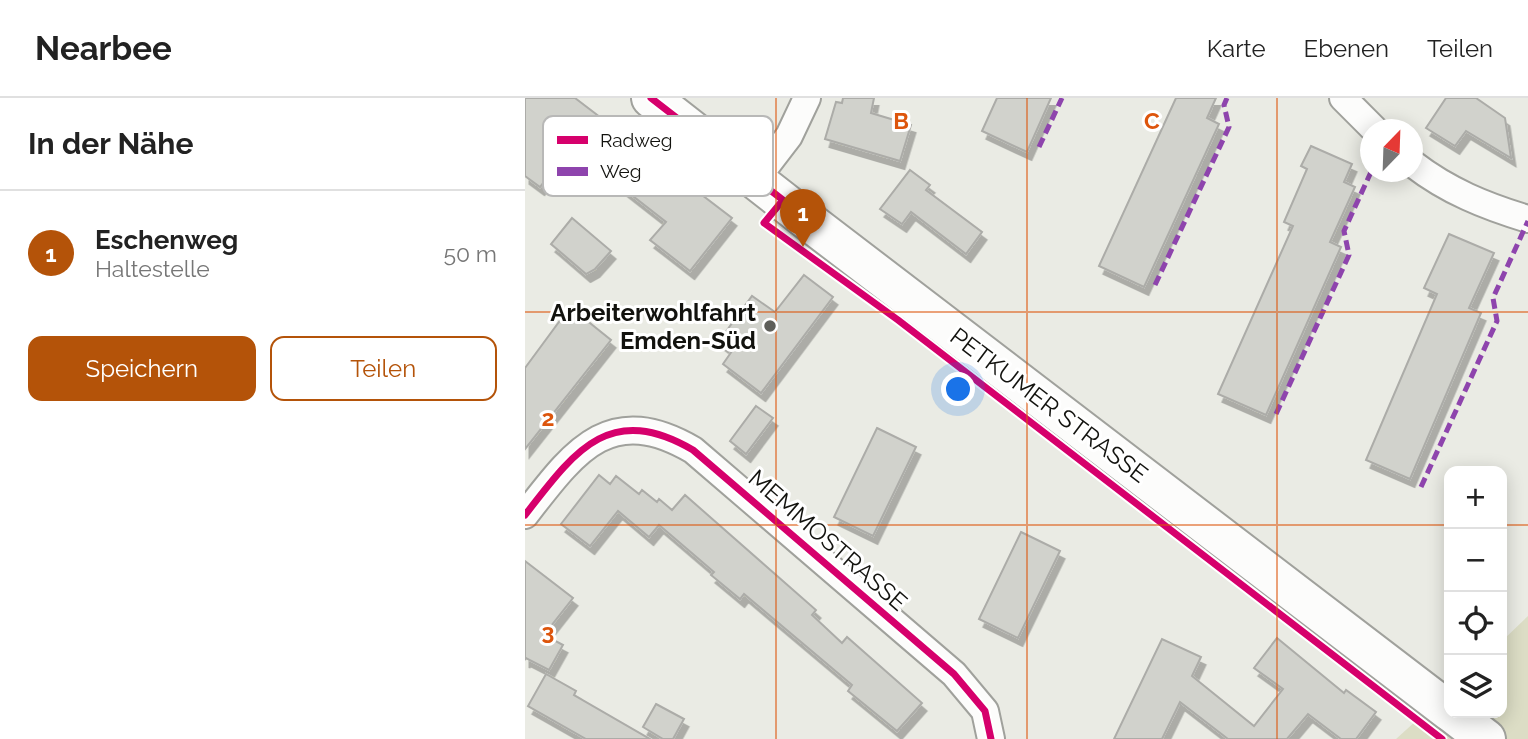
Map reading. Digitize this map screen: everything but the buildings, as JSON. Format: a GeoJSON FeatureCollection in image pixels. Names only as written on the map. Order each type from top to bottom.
{"type":"FeatureCollection","features":[{"type":"Feature","properties":{"kind":"main road","name":"PETKUMER STRASSE"},"geometry":{"type":"LineString","coordinates":[[651,98],[674,116]]}},
{"type":"Feature","properties":{"kind":"main road","name":"PETKUMER STRASSE"},"geometry":{"type":"LineString","coordinates":[[773,192],[1444,707]]}},
{"type":"Feature","properties":{"kind":"main road","name":"PETKUMER STRASSE"},"geometry":{"type":"LineString","coordinates":[[1459,718],[1486,739]]}},
{"type":"Feature","properties":{"kind":"street"},"geometry":{"type":"LineString","coordinates":[[773,157],[789,136],[807,98]]}},
{"type":"Feature","properties":{"kind":"street"},"geometry":{"type":"LineString","coordinates":[[1343,98],[1364,119]]}},
{"type":"Feature","properties":{"kind":"street"},"geometry":{"type":"LineString","coordinates":[[1423,172],[1490,208],[1528,219]]}},
{"type":"Feature","properties":{"kind":"street","name":"MEMMOSTRASSE"},"geometry":{"type":"LineString","coordinates":[[528,505],[575,453],[600,438],[624,430],[650,431],[675,440],[694,450],[954,674],[985,711],[991,739]]}},
{"type":"Feature","properties":{"kind":"green space"},"geometry":{"type":"Polygon","coordinates":[[[1528,616],[1528,739],[1396,739],[1444,696],[1444,718],[1507,718],[1507,636],[1528,616]]]}},
{"type":"Feature","properties":{"kind":"marked path"},"geometry":{"type":"LineString","coordinates":[[1039,147],[1062,98]]}},
{"type":"Feature","properties":{"kind":"marked path"},"geometry":{"type":"LineString","coordinates":[[1155,285],[1229,127],[1224,105],[1227,98]]}},
{"type":"Feature","properties":{"kind":"marked path"},"geometry":{"type":"LineString","coordinates":[[1276,414],[1349,255],[1344,231],[1366,182]]}},
{"type":"Feature","properties":{"kind":"marked path"},"geometry":{"type":"LineString","coordinates":[[1421,487],[1497,321],[1493,298],[1528,221]]}},
{"type":"Feature","properties":{"kind":"cycle path"},"geometry":{"type":"LineString","coordinates":[[651,98],[674,116]]}},
{"type":"Feature","properties":{"kind":"cycle path"},"geometry":{"type":"LineString","coordinates":[[773,192],[783,200],[764,223],[898,320],[1442,739]]}},
{"type":"Feature","properties":{"kind":"cycle path"},"geometry":{"type":"LineString","coordinates":[[525,515],[560,471],[596,440],[616,432],[638,431],[664,436],[693,450],[954,674],[985,711],[991,739]]}},
{"type":"Feature","properties":{"kind":"place","name":"Eschenweg"},"geometry":{"type":"Point","coordinates":[803,247]}},
{"type":"Feature","properties":{"kind":"place","name":"Arbeiterwohlfahrt Emden-Süd"},"geometry":{"type":"Point","coordinates":[770,326]}}]}
